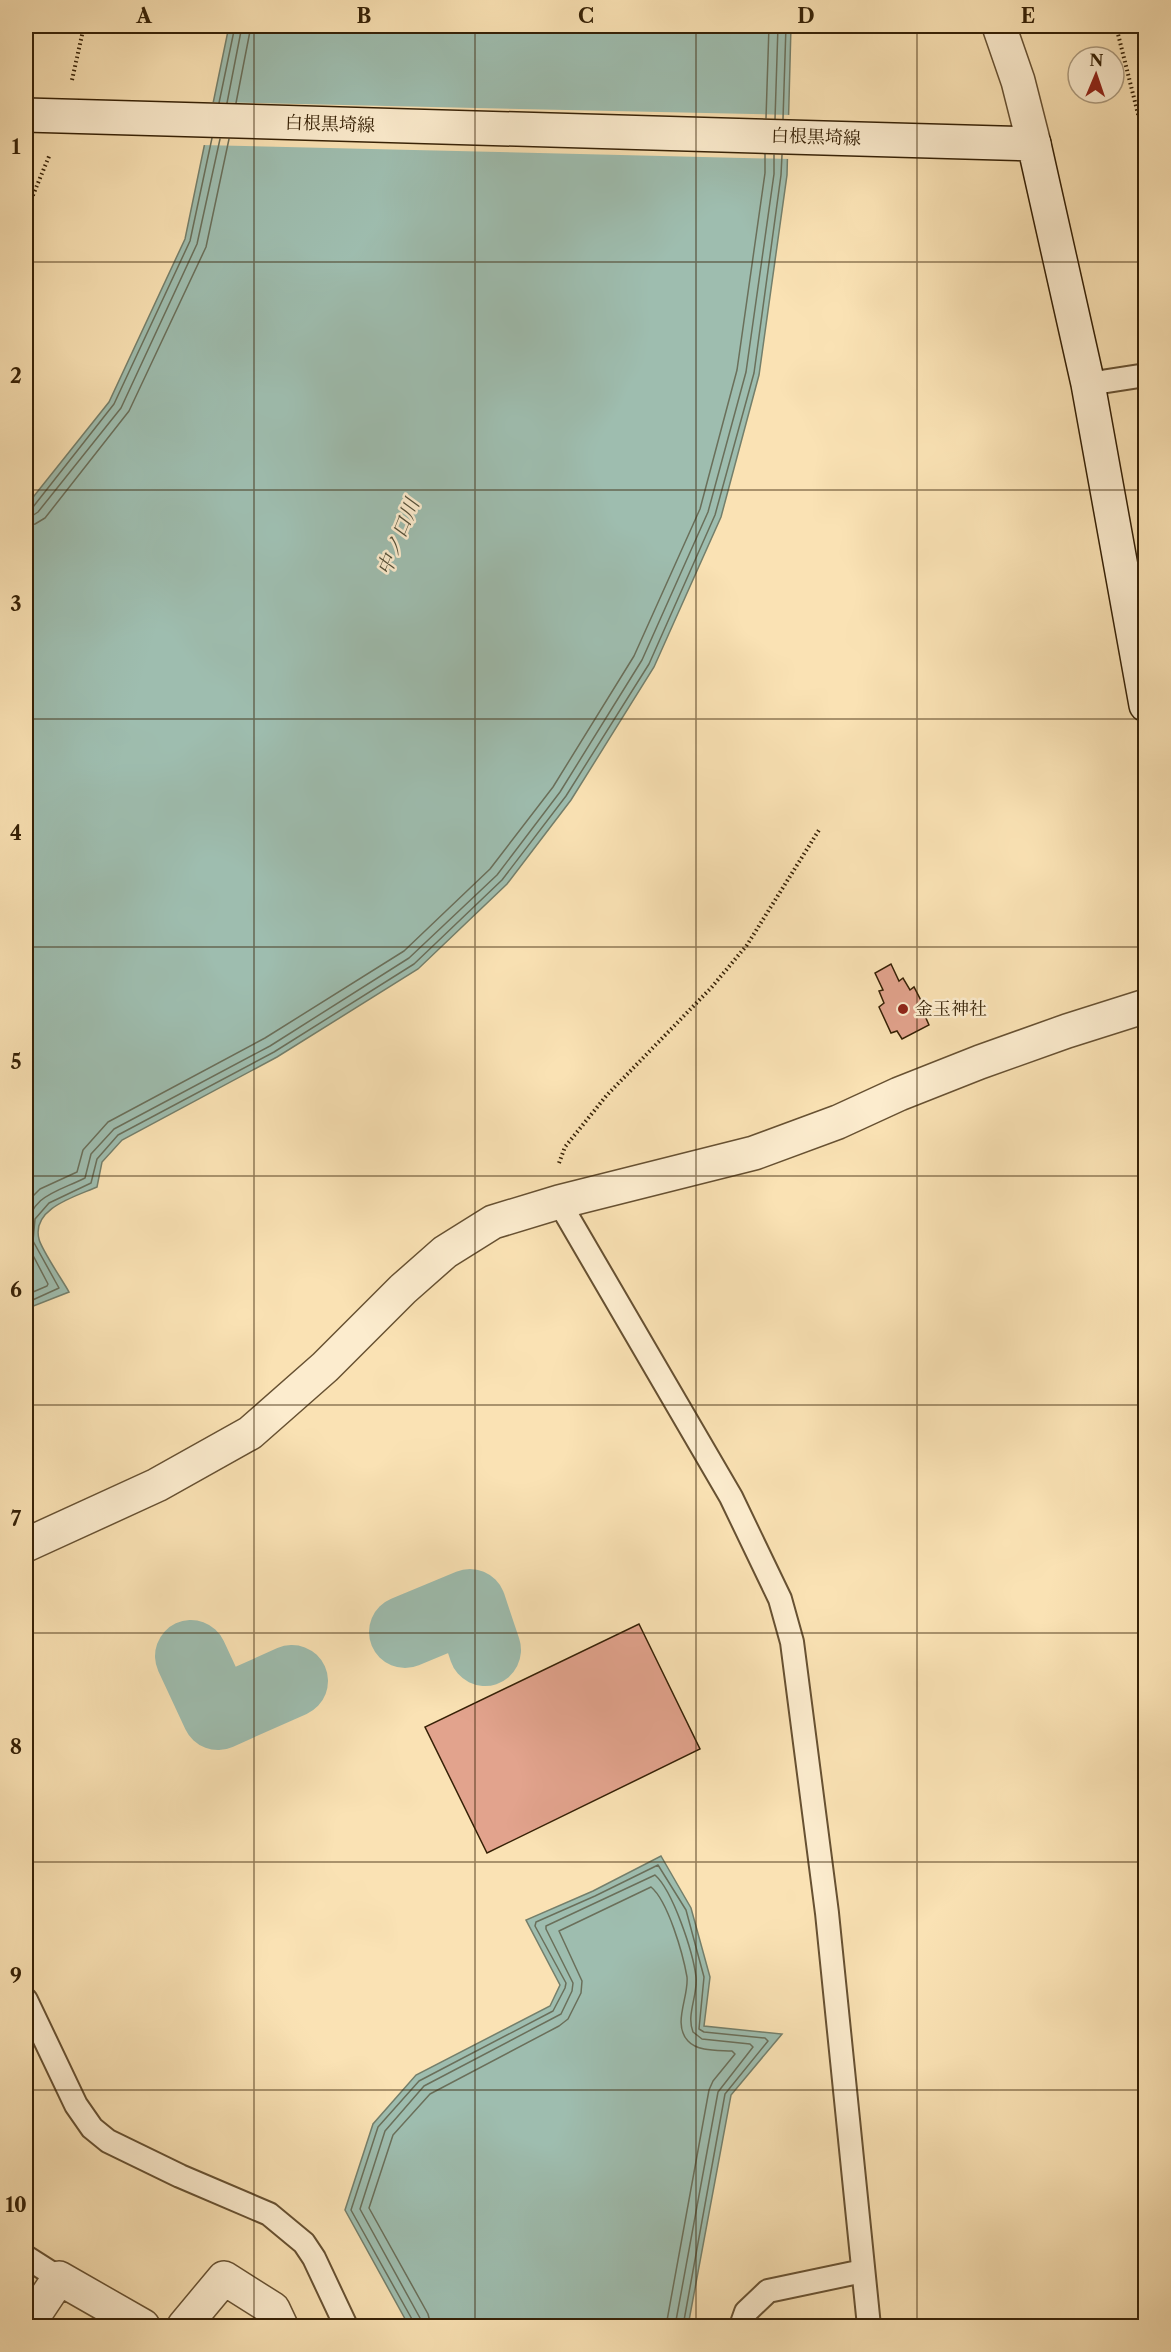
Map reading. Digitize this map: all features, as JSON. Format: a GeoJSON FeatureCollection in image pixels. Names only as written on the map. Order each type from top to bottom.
{"type":"FeatureCollection","features":[{"type":"Feature","properties":{"kind":"street"},"geometry":{"type":"LineString","coordinates":[[999,26],[1018,81],[1098,383],[1146,705]]}},
{"type":"Feature","properties":{"kind":"street","name":"白根黒埼線"},"geometry":{"type":"LineString","coordinates":[[26,115],[1034,144]]}},
{"type":"Feature","properties":{"kind":"street"},"geometry":{"type":"LineString","coordinates":[[26,1545],[157,1485],[250,1433],[325,1367],[403,1289],[445,1252],[493,1222],[559,1202],[754,1152],[838,1122],[899,1094],[980,1062],[1146,1006]]}},
{"type":"Feature","properties":{"kind":"street"},"geometry":{"type":"LineString","coordinates":[[27,2326],[58,2278],[143,2326]]}},
{"type":"Feature","properties":{"kind":"street"},"geometry":{"type":"LineString","coordinates":[[184,2326],[224,2278],[273,2309],[281,2326]]}},
{"type":"Feature","properties":{"kind":"lane"},"geometry":{"type":"LineString","coordinates":[[1098,383],[1146,375]]}},
{"type":"Feature","properties":{"kind":"lane"},"geometry":{"type":"LineString","coordinates":[[559,1202],[731,1497],[780,1599],[789,1631],[827,1913],[868,2326]]}},
{"type":"Feature","properties":{"kind":"lane"},"geometry":{"type":"LineString","coordinates":[[26,2000],[76,2105],[92,2127],[108,2141],[180,2176],[269,2214],[304,2243],[314,2258],[346,2326]]}},
{"type":"Feature","properties":{"kind":"lane"},"geometry":{"type":"LineString","coordinates":[[26,2257],[58,2278]]}},
{"type":"Feature","properties":{"kind":"lane"},"geometry":{"type":"LineString","coordinates":[[741,2326],[746,2312],[768,2291],[863,2271]]}},
{"type":"Feature","properties":{"kind":"path"},"geometry":{"type":"LineString","coordinates":[[69,90],[84,26]]}},
{"type":"Feature","properties":{"kind":"path"},"geometry":{"type":"LineString","coordinates":[[1116,26],[1146,146]]}},
{"type":"Feature","properties":{"kind":"path"},"geometry":{"type":"LineString","coordinates":[[26,212],[54,145]]}},
{"type":"Feature","properties":{"kind":"path"},"geometry":{"type":"LineString","coordinates":[[559,1202],[555,1174],[565,1147],[607,1095],[711,988],[747,945],[819,830]]}},
{"type":"Feature","properties":{"kind":"water","name":"中ノ口川"},"geometry":{"type":"Polygon","coordinates":[[[229,26],[791,26],[787,175],[759,375],[721,517],[654,667],[571,800],[507,884],[418,969],[277,1057],[122,1140],[102,1162],[97,1187],[68,1199],[49,1211],[42,1219],[38,1228],[39,1239],[69,1292],[26,1309],[26,506],[109,402],[185,239],[229,26]]]}},
{"type":"Feature","properties":{"kind":"water"},"geometry":{"type":"Polygon","coordinates":[[[661,1856],[691,1908],[710,1977],[704,2026],[782,2034],[731,2095],[688,2326],[409,2326],[345,2210],[373,2124],[416,2075],[550,2006],[560,1985],[526,1920],[593,1891],[661,1856]]]}},
{"type":"Feature","properties":{"kind":"pier"},"geometry":{"type":"Polygon","coordinates":[[[210,102],[792,115],[790,159],[201,145],[210,102]]]}},
{"type":"Feature","properties":{"kind":"building"},"geometry":{"type":"Polygon","coordinates":[[[891,964],[899,981],[903,978],[910,990],[914,987],[928,1014],[925,1016],[929,1025],[902,1039],[897,1031],[891,1033],[879,1007],[884,1003],[879,991],[883,990],[875,973],[891,964]]]}},
{"type":"Feature","properties":{"kind":"building"},"geometry":{"type":"Polygon","coordinates":[[[639,1624],[700,1749],[487,1853],[425,1727],[639,1624]]]}},
{"type":"Feature","properties":{"kind":"waterway"},"geometry":{"type":"LineString","coordinates":[[405,1632],[470,1605],[485,1650]]}},
{"type":"Feature","properties":{"kind":"waterway"},"geometry":{"type":"LineString","coordinates":[[191,1656],[218,1714],[292,1681]]}},
{"type":"Feature","properties":{"kind":"place","name":"金玉神社"},"geometry":{"type":"Point","coordinates":[903,1009]}}]}
